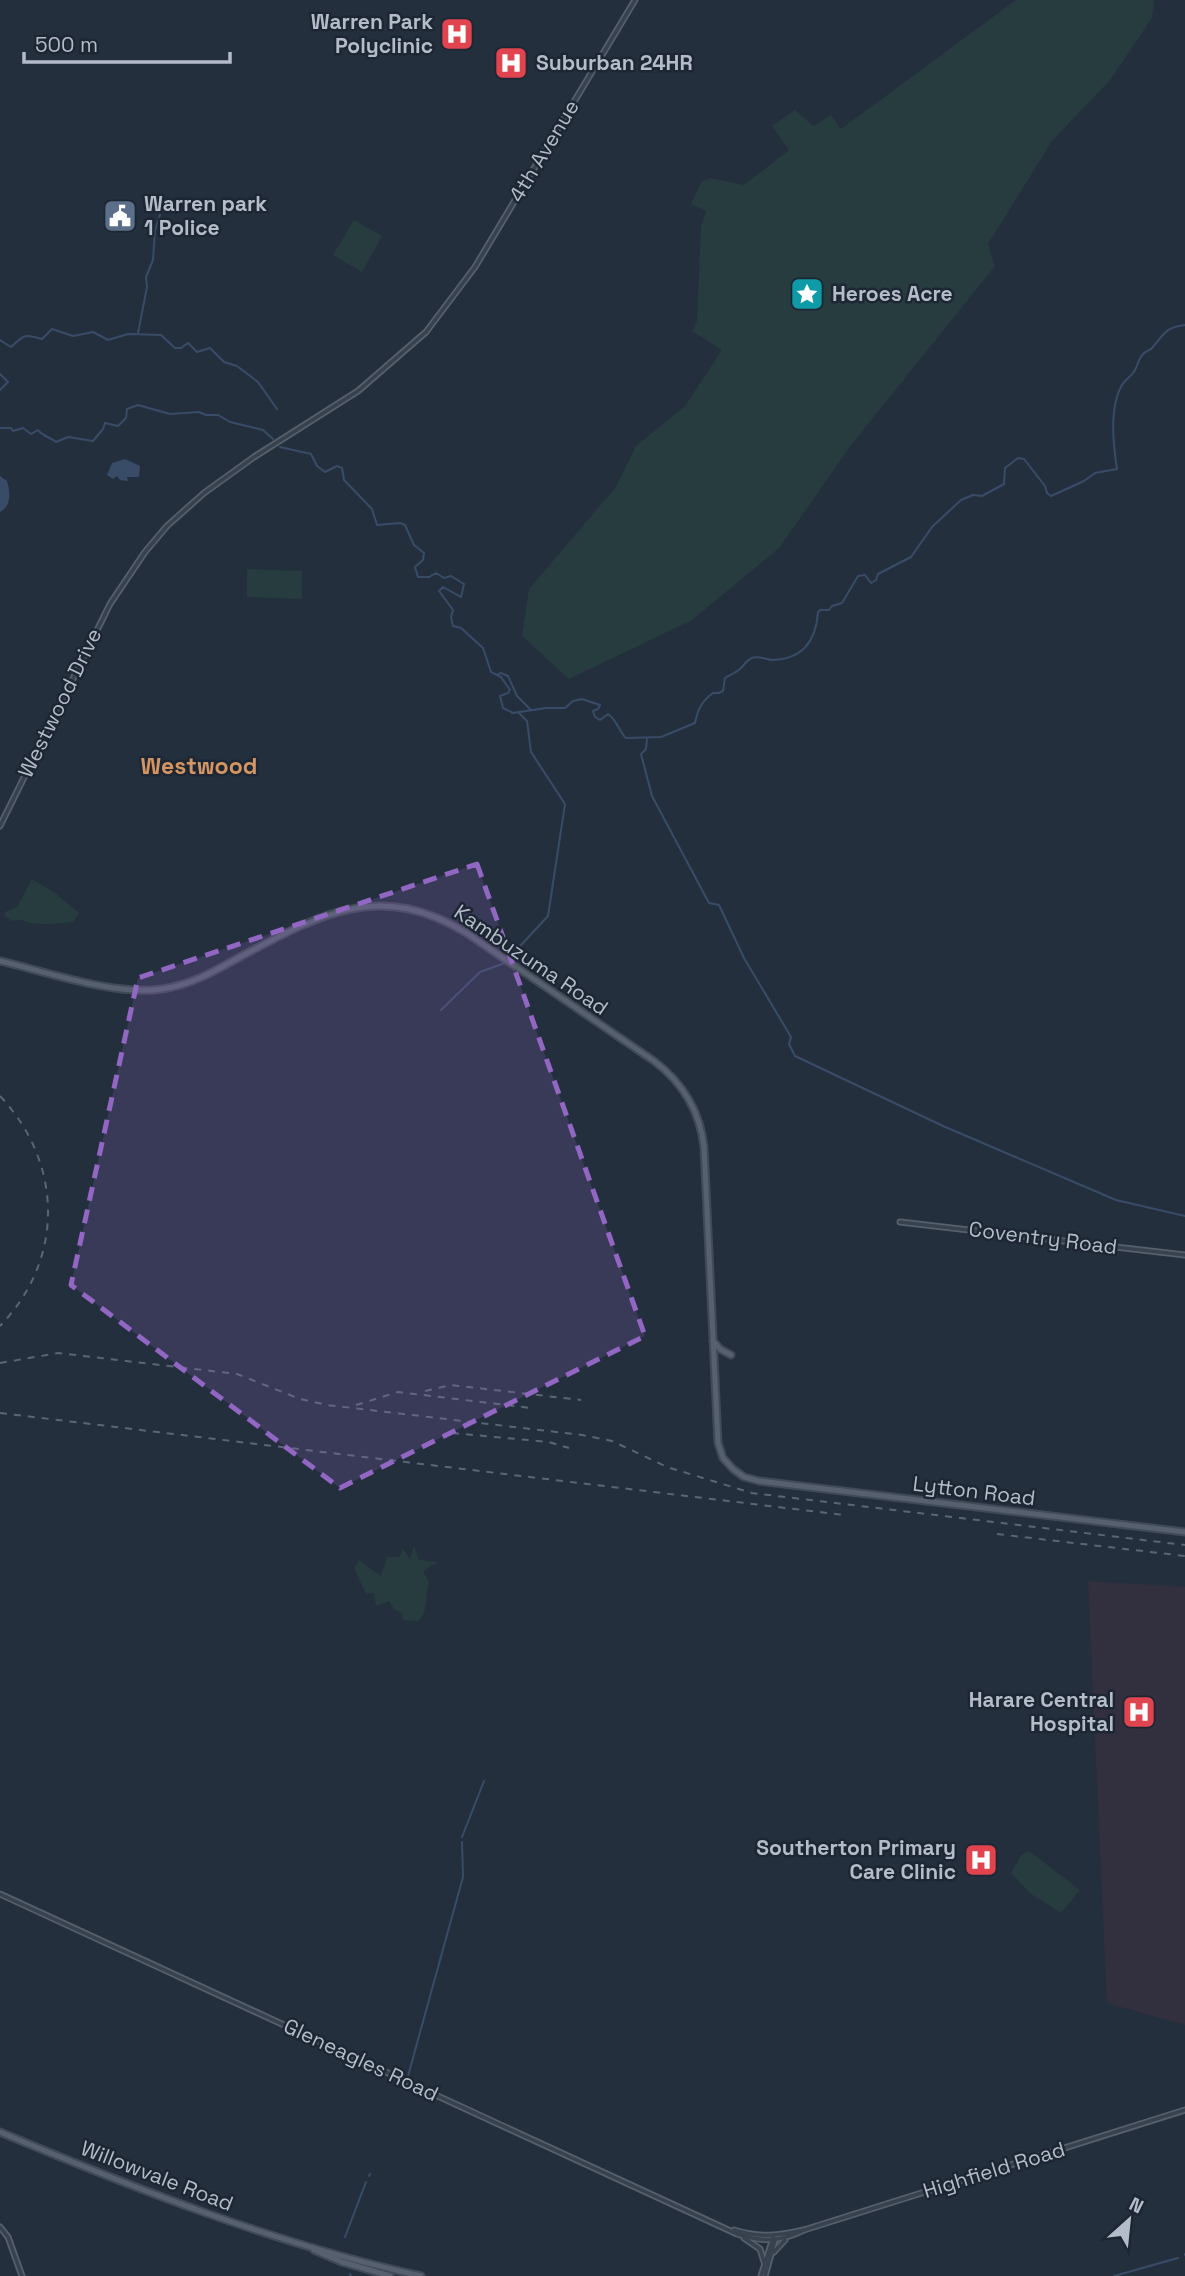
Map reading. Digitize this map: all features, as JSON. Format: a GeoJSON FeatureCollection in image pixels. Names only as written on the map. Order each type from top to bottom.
{"type":"FeatureCollection","features":[{"type":"Feature","properties":{"kind":"main road","name":"Kambuzuma Road"},"geometry":{"type":"LineString","coordinates":[[0,961],[118,988],[153,990],[196,980],[323,917],[346,909],[371,905],[394,906],[431,914],[468,934],[619,1037],[662,1067],[680,1085],[693,1105],[702,1130],[717,1437],[721,1454],[728,1465],[738,1473],[759,1481]]}},
{"type":"Feature","properties":{"kind":"main road","name":"Kambuzuma Road"},"geometry":{"type":"LineString","coordinates":[[708,1238],[710,1356],[713,1363]]}},
{"type":"Feature","properties":{"kind":"main road"},"geometry":{"type":"LineString","coordinates":[[713,1341],[731,1354]]}},
{"type":"Feature","properties":{"kind":"main road","name":"Lytton Road"},"geometry":{"type":"LineString","coordinates":[[759,1481],[1185,1532]]}},
{"type":"Feature","properties":{"kind":"main road","name":"Willowvale Road"},"geometry":{"type":"LineString","coordinates":[[0,2132],[179,2202],[387,2274]]}},
{"type":"Feature","properties":{"kind":"main road","name":"Willowvale Road"},"geometry":{"type":"LineString","coordinates":[[305,2246],[374,2274],[421,2276]]}},
{"type":"Feature","properties":{"kind":"street","name":"4th Avenue"},"geometry":{"type":"LineString","coordinates":[[103,618],[128,574],[167,526],[204,493],[233,471],[346,400],[426,332],[475,267],[635,0]]}},
{"type":"Feature","properties":{"kind":"street","name":"Westwood Drive"},"geometry":{"type":"LineString","coordinates":[[0,826],[103,618]]}},
{"type":"Feature","properties":{"kind":"street","name":"Coventry Road"},"geometry":{"type":"LineString","coordinates":[[900,1222],[1185,1255]]}},
{"type":"Feature","properties":{"kind":"street","name":"Gleneagles Road"},"geometry":{"type":"LineString","coordinates":[[0,1894],[737,2234],[752,2239],[773,2239]]}},
{"type":"Feature","properties":{"kind":"street","name":"Highfield Road"},"geometry":{"type":"LineString","coordinates":[[773,2239],[1185,2110]]}},
{"type":"Feature","properties":{"kind":"street","name":"Gleneagles Road"},"geometry":{"type":"LineString","coordinates":[[721,2226],[773,2239]]}},
{"type":"Feature","properties":{"kind":"street"},"geometry":{"type":"LineString","coordinates":[[0,2227],[8,2236],[22,2276]]}},
{"type":"Feature","properties":{"kind":"street","name":"Highfield Road"},"geometry":{"type":"LineString","coordinates":[[773,2239],[790,2237],[804,2230]]}},
{"type":"Feature","properties":{"kind":"street"},"geometry":{"type":"LineString","coordinates":[[737,2234],[761,2249],[765,2265]]}},
{"type":"Feature","properties":{"kind":"street"},"geometry":{"type":"LineString","coordinates":[[770,2258],[779,2245],[790,2237]]}},
{"type":"Feature","properties":{"kind":"street"},"geometry":{"type":"LineString","coordinates":[[763,2276],[773,2239]]}},
{"type":"Feature","properties":{"kind":"street"},"geometry":{"type":"LineString","coordinates":[[763,2276],[773,2239]]}},
{"type":"Feature","properties":{"kind":"highlighted area"},"geometry":{"type":"Polygon","coordinates":[[[477,864],[645,1336],[340,1488],[71,1285],[138,978],[477,864]]]}},
{"type":"Feature","properties":{"kind":"shaded area","name":"Harare Central Hospital"},"geometry":{"type":"Polygon","coordinates":[[[1088,1581],[1185,1587],[1185,2025],[1107,2003],[1088,1581]]]}},
{"type":"Feature","properties":{"kind":"green space"},"geometry":{"type":"Polygon","coordinates":[[[1016,0],[1154,0],[1152,18],[1110,80],[1052,141],[988,244],[995,266],[852,444],[779,548],[692,620],[569,679],[522,636],[529,589],[616,487],[636,446],[685,406],[722,350],[692,331],[697,321],[701,227],[706,211],[691,204],[701,182],[710,178],[744,185],[789,150],[772,126],[795,110],[813,126],[831,115],[841,129],[1016,0]]]}},
{"type":"Feature","properties":{"kind":"green space"},"geometry":{"type":"Polygon","coordinates":[[[354,220],[382,236],[362,272],[333,255],[354,220]]]}},
{"type":"Feature","properties":{"kind":"green space"},"geometry":{"type":"Polygon","coordinates":[[[247,569],[302,571],[302,599],[247,597],[247,569]]]}},
{"type":"Feature","properties":{"kind":"green space"},"geometry":{"type":"Polygon","coordinates":[[[32,879],[55,893],[79,913],[74,921],[41,924],[13,921],[5,917],[5,912],[17,907],[32,879]]]}},
{"type":"Feature","properties":{"kind":"green space"},"geometry":{"type":"Polygon","coordinates":[[[414,1546],[419,1560],[438,1562],[423,1571],[429,1582],[425,1607],[418,1621],[403,1620],[402,1613],[394,1609],[389,1601],[376,1606],[374,1593],[366,1594],[354,1568],[359,1560],[381,1576],[387,1557],[399,1557],[403,1549],[410,1559],[414,1546]]]}},
{"type":"Feature","properties":{"kind":"green space"},"geometry":{"type":"Polygon","coordinates":[[[1029,1851],[1080,1890],[1061,1913],[1031,1894],[1011,1873],[1021,1855],[1029,1851]]]}},
{"type":"Feature","properties":{"kind":"water"},"geometry":{"type":"Polygon","coordinates":[[[125,459],[140,466],[139,477],[127,477],[128,481],[120,480],[117,476],[113,479],[107,475],[112,463],[125,459]]]}},
{"type":"Feature","properties":{"kind":"water"},"geometry":{"type":"Polygon","coordinates":[[[0,476],[7,481],[9,494],[7,506],[0,512],[0,476]]]}},
{"type":"Feature","properties":{"kind":"waterway"},"geometry":{"type":"LineString","coordinates":[[138,333],[147,287],[146,277],[153,260],[155,230],[160,215]]}},
{"type":"Feature","properties":{"kind":"waterway"},"geometry":{"type":"LineString","coordinates":[[280,447],[311,454],[317,466],[325,472],[337,466],[342,468],[344,480],[372,509],[377,525],[405,525],[414,545],[424,553],[423,560],[415,567],[418,577],[429,577],[436,573],[444,578],[451,576],[464,584],[461,597],[443,587],[439,591],[453,610],[453,626],[461,628],[483,648],[491,672],[501,677],[510,690],[500,696],[503,708],[513,713],[565,708],[573,701],[582,699],[600,705],[593,711],[595,717],[600,720],[608,714],[626,738],[661,737],[695,723],[706,700],[713,693],[723,691],[725,678],[750,659],[784,659],[800,652],[811,639],[818,612],[842,603],[858,576],[865,575],[871,583],[876,580],[878,574],[911,557],[932,527],[961,500],[973,495],[982,496],[1004,484],[1005,468],[1018,458],[1024,459],[1051,496],[1095,473],[1117,469],[1113,437],[1114,415],[1122,385],[1135,371],[1143,354],[1166,332],[1185,325]]}},
{"type":"Feature","properties":{"kind":"waterway"},"geometry":{"type":"LineString","coordinates":[[0,340],[11,347],[25,336],[42,339],[52,329],[73,336],[93,332],[108,340],[128,334],[161,335],[175,348],[181,348],[188,343],[197,352],[210,348],[224,362],[237,366],[258,382],[277,409]]}},
{"type":"Feature","properties":{"kind":"waterway"},"geometry":{"type":"LineString","coordinates":[[0,374],[8,382],[0,390]]}},
{"type":"Feature","properties":{"kind":"waterway"},"geometry":{"type":"LineString","coordinates":[[0,428],[11,428],[13,431],[23,428],[31,434],[38,430],[56,442],[68,437],[93,441],[105,423],[118,426],[126,418],[127,409],[138,405],[170,414],[199,412],[218,415],[230,422],[263,430],[273,439]]}},
{"type":"Feature","properties":{"kind":"waterway"},"geometry":{"type":"LineString","coordinates":[[497,675],[501,673],[508,676],[517,696],[531,710]]}},
{"type":"Feature","properties":{"kind":"waterway"},"geometry":{"type":"LineString","coordinates":[[510,957],[548,916],[565,804],[531,752],[527,721],[518,712]]}},
{"type":"Feature","properties":{"kind":"waterway"},"geometry":{"type":"LineString","coordinates":[[647,739],[646,749],[641,754],[652,796],[709,903],[719,905],[744,958],[791,1037],[789,1044],[795,1056],[943,1126],[1116,1200],[1185,1216]]}},
{"type":"Feature","properties":{"kind":"waterway"},"geometry":{"type":"LineString","coordinates":[[441,1010],[480,972],[505,963]]}},
{"type":"Feature","properties":{"kind":"waterway"},"geometry":{"type":"LineString","coordinates":[[462,1837],[484,1781]]}},
{"type":"Feature","properties":{"kind":"waterway"},"geometry":{"type":"LineString","coordinates":[[408,2076],[463,1877],[462,1842]]}},
{"type":"Feature","properties":{"kind":"waterway"},"geometry":{"type":"LineString","coordinates":[[402,2089],[404,2084]]}},
{"type":"Feature","properties":{"kind":"waterway"},"geometry":{"type":"LineString","coordinates":[[345,2237],[366,2182]]}},
{"type":"Feature","properties":{"kind":"waterway"},"geometry":{"type":"LineString","coordinates":[[1114,2276],[1178,2258]]}},
{"type":"Feature","properties":{"kind":"railway"},"geometry":{"type":"LineString","coordinates":[[0,1096],[21,1122],[36,1151],[45,1181],[48,1211],[45,1241],[36,1271],[21,1300],[0,1326]]}},
{"type":"Feature","properties":{"kind":"railway"},"geometry":{"type":"LineString","coordinates":[[0,1363],[58,1353],[237,1374],[300,1399],[327,1405],[582,1435],[612,1441],[667,1467],[752,1493],[1185,1545]]}},
{"type":"Feature","properties":{"kind":"railway"},"geometry":{"type":"LineString","coordinates":[[425,1391],[451,1385],[581,1400]]}},
{"type":"Feature","properties":{"kind":"railway"},"geometry":{"type":"LineString","coordinates":[[356,1405],[398,1392],[531,1408]]}},
{"type":"Feature","properties":{"kind":"railway"},"geometry":{"type":"LineString","coordinates":[[0,1413],[844,1515]]}},
{"type":"Feature","properties":{"kind":"railway"},"geometry":{"type":"LineString","coordinates":[[452,1433],[549,1442],[569,1448]]}},
{"type":"Feature","properties":{"kind":"railway"},"geometry":{"type":"LineString","coordinates":[[997,1534],[1185,1556]]}},
{"type":"Feature","properties":{"kind":"place","name":"Warren Park Polyclinic"},"geometry":{"type":"Point","coordinates":[457,34]}},
{"type":"Feature","properties":{"kind":"place","name":"Suburban 24HR"},"geometry":{"type":"Point","coordinates":[511,63]}},
{"type":"Feature","properties":{"kind":"place","name":"Warren park 1 Police"},"geometry":{"type":"Point","coordinates":[120,216]}},
{"type":"Feature","properties":{"kind":"place","name":"Heroes Acre"},"geometry":{"type":"Point","coordinates":[807,294]}},
{"type":"Feature","properties":{"kind":"place","name":"Harare Central Hospital"},"geometry":{"type":"Point","coordinates":[1139,1712]}},
{"type":"Feature","properties":{"kind":"place","name":"Southerton Primary Care Clinic"},"geometry":{"type":"Point","coordinates":[981,1860]}},
{"type":"Feature","properties":{"kind":"district","name":"Westwood"},"geometry":{"type":"Point","coordinates":[199,766]}}]}
